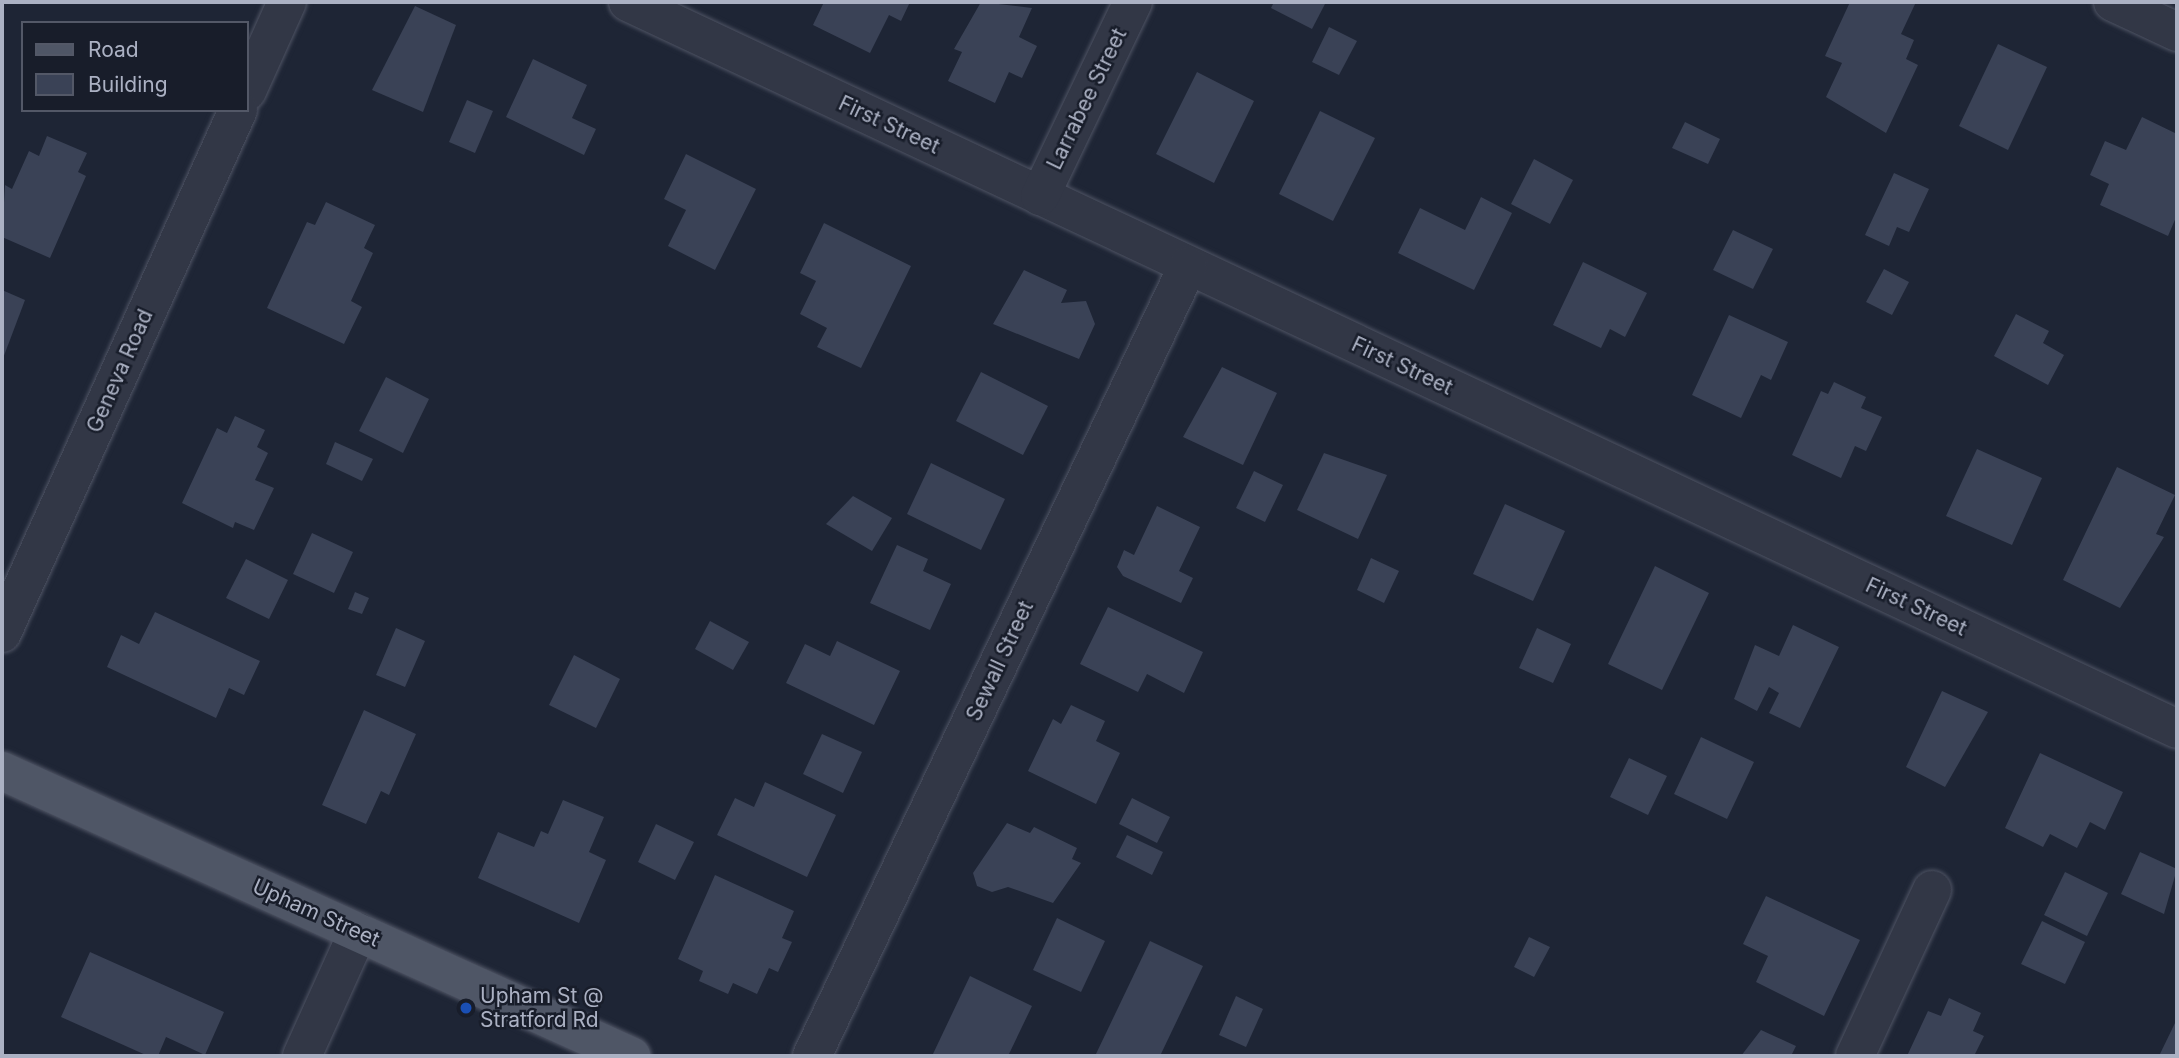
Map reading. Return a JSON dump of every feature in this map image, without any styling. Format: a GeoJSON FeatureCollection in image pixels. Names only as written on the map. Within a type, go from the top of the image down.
{"type":"FeatureCollection","features":[{"type":"Feature","properties":{"kind":"main road","name":"Upham Street"},"geometry":{"type":"LineString","coordinates":[[2,771],[631,1056]]}},
{"type":"Feature","properties":{"kind":"street"},"geometry":{"type":"LineString","coordinates":[[248,89],[287,2]]}},
{"type":"Feature","properties":{"kind":"street","name":"First Street"},"geometry":{"type":"LineString","coordinates":[[628,2],[2177,729]]}},
{"type":"Feature","properties":{"kind":"street","name":"Larrabee Street"},"geometry":{"type":"LineString","coordinates":[[1040,196],[1133,2]]}},
{"type":"Feature","properties":{"kind":"street"},"geometry":{"type":"LineString","coordinates":[[2113,2],[2177,32]]}},
{"type":"Feature","properties":{"kind":"street","name":"Geneva Road"},"geometry":{"type":"LineString","coordinates":[[2,633],[237,112]]}},
{"type":"Feature","properties":{"kind":"street","name":"Sewall Street"},"geometry":{"type":"LineString","coordinates":[[812,1056],[1188,266]]}},
{"type":"Feature","properties":{"kind":"street"},"geometry":{"type":"LineString","coordinates":[[1855,1056],[1932,890]]}},
{"type":"Feature","properties":{"kind":"street"},"geometry":{"type":"LineString","coordinates":[[302,1056],[358,932]]}},
{"type":"Feature","properties":{"kind":"building"},"geometry":{"type":"Polygon","coordinates":[[[824,2],[910,2],[901,21],[889,15],[870,53],[813,25],[824,2]]]}},
{"type":"Feature","properties":{"kind":"building"},"geometry":{"type":"Polygon","coordinates":[[[981,2],[1032,8],[1019,37],[1037,46],[1022,78],[1009,72],[995,103],[948,81],[962,52],[954,49],[981,2]]]}},
{"type":"Feature","properties":{"kind":"building"},"geometry":{"type":"Polygon","coordinates":[[[1274,2],[1326,2],[1312,29],[1271,8],[1274,2]]]}},
{"type":"Feature","properties":{"kind":"building"},"geometry":{"type":"Polygon","coordinates":[[[1850,2],[1916,2],[1901,34],[1914,40],[1906,59],[1918,65],[1886,133],[1826,97],[1842,63],[1825,56],[1850,2]]]}},
{"type":"Feature","properties":{"kind":"building"},"geometry":{"type":"Polygon","coordinates":[[[415,6],[456,25],[423,112],[372,90],[415,6]]]}},
{"type":"Feature","properties":{"kind":"building"},"geometry":{"type":"Polygon","coordinates":[[[1329,27],[1357,41],[1339,75],[1312,62],[1329,27]]]}},
{"type":"Feature","properties":{"kind":"building"},"geometry":{"type":"Polygon","coordinates":[[[1998,44],[2047,67],[2008,150],[1959,126],[1998,44]]]}},
{"type":"Feature","properties":{"kind":"building"},"geometry":{"type":"Polygon","coordinates":[[[533,59],[587,85],[572,118],[596,129],[584,155],[506,117],[533,59]]]}},
{"type":"Feature","properties":{"kind":"building"},"geometry":{"type":"Polygon","coordinates":[[[1197,72],[1254,101],[1214,183],[1156,154],[1197,72]]]}},
{"type":"Feature","properties":{"kind":"building"},"geometry":{"type":"Polygon","coordinates":[[[467,100],[493,111],[475,153],[449,142],[467,100]]]}},
{"type":"Feature","properties":{"kind":"building"},"geometry":{"type":"Polygon","coordinates":[[[1320,111],[1375,138],[1333,221],[1279,194],[1320,111]]]}},
{"type":"Feature","properties":{"kind":"building"},"geometry":{"type":"Polygon","coordinates":[[[2142,117],[2177,134],[2177,215],[2168,236],[2100,205],[2109,184],[2090,175],[2105,141],[2126,150],[2142,117]]]}},
{"type":"Feature","properties":{"kind":"building"},"geometry":{"type":"Polygon","coordinates":[[[1685,122],[1720,139],[1708,164],[1672,148],[1685,122]]]}},
{"type":"Feature","properties":{"kind":"building"},"geometry":{"type":"Polygon","coordinates":[[[47,136],[87,153],[78,172],[86,176],[50,258],[2,237],[5,185],[12,189],[29,151],[39,156],[47,136]]]}},
{"type":"Feature","properties":{"kind":"building"},"geometry":{"type":"Polygon","coordinates":[[[686,154],[756,189],[715,270],[668,246],[686,210],[664,199],[686,154]]]}},
{"type":"Feature","properties":{"kind":"building"},"geometry":{"type":"Polygon","coordinates":[[[1534,159],[1573,180],[1550,224],[1511,204],[1534,159]]]}},
{"type":"Feature","properties":{"kind":"building"},"geometry":{"type":"Polygon","coordinates":[[[1894,173],[1929,189],[1909,232],[1897,227],[1889,246],[1865,235],[1894,173]]]}},
{"type":"Feature","properties":{"kind":"building"},"geometry":{"type":"Polygon","coordinates":[[[1481,197],[1512,213],[1474,290],[1398,253],[1420,208],[1465,230],[1481,197]]]}},
{"type":"Feature","properties":{"kind":"building"},"geometry":{"type":"Polygon","coordinates":[[[326,202],[375,225],[364,248],[373,253],[351,301],[362,307],[344,344],[267,308],[307,222],[315,225],[326,202]]]}},
{"type":"Feature","properties":{"kind":"building"},"geometry":{"type":"Polygon","coordinates":[[[824,223],[911,266],[861,368],[817,347],[827,328],[800,314],[816,281],[800,273],[824,223]]]}},
{"type":"Feature","properties":{"kind":"building"},"geometry":{"type":"Polygon","coordinates":[[[1733,230],[1773,249],[1753,289],[1713,270],[1733,230]]]}},
{"type":"Feature","properties":{"kind":"building"},"geometry":{"type":"Polygon","coordinates":[[[1583,262],[1647,293],[1625,337],[1610,329],[1601,348],[1553,325],[1583,262]]]}},
{"type":"Feature","properties":{"kind":"building"},"geometry":{"type":"Polygon","coordinates":[[[1884,269],[1909,282],[1892,315],[1866,302],[1884,269]]]}},
{"type":"Feature","properties":{"kind":"building"},"geometry":{"type":"Polygon","coordinates":[[[1024,270],[1067,290],[1061,303],[1086,301],[1095,324],[1079,359],[993,324],[1024,270]]]}},
{"type":"Feature","properties":{"kind":"building"},"geometry":{"type":"Polygon","coordinates":[[[2,290],[25,300],[2,361],[2,290]]]}},
{"type":"Feature","properties":{"kind":"building"},"geometry":{"type":"Polygon","coordinates":[[[2016,314],[2049,331],[2043,343],[2064,355],[2048,385],[1994,356],[2016,314]]]}},
{"type":"Feature","properties":{"kind":"building"},"geometry":{"type":"Polygon","coordinates":[[[1729,315],[1788,342],[1771,380],[1761,375],[1741,418],[1692,395],[1729,315]]]}},
{"type":"Feature","properties":{"kind":"building"},"geometry":{"type":"Polygon","coordinates":[[[1222,367],[1277,393],[1243,465],[1183,437],[1222,367]]]}},
{"type":"Feature","properties":{"kind":"building"},"geometry":{"type":"Polygon","coordinates":[[[981,372],[1048,406],[1023,455],[956,421],[981,372]]]}},
{"type":"Feature","properties":{"kind":"building"},"geometry":{"type":"Polygon","coordinates":[[[386,377],[429,399],[403,453],[359,431],[386,377]]]}},
{"type":"Feature","properties":{"kind":"building"},"geometry":{"type":"Polygon","coordinates":[[[1834,382],[1866,397],[1861,408],[1882,417],[1866,451],[1855,446],[1841,478],[1792,455],[1821,391],[1828,394],[1834,382]]]}},
{"type":"Feature","properties":{"kind":"building"},"geometry":{"type":"Polygon","coordinates":[[[235,416],[265,430],[257,447],[268,453],[255,480],[274,488],[254,530],[235,522],[233,528],[182,503],[217,428],[227,433],[235,416]]]}},
{"type":"Feature","properties":{"kind":"building"},"geometry":{"type":"Polygon","coordinates":[[[335,442],[373,459],[362,481],[326,464],[335,442]]]}},
{"type":"Feature","properties":{"kind":"building"},"geometry":{"type":"Polygon","coordinates":[[[1977,449],[2042,478],[2012,545],[1946,516],[1977,449]]]}},
{"type":"Feature","properties":{"kind":"building"},"geometry":{"type":"Polygon","coordinates":[[[1324,453],[1387,475],[1358,539],[1297,510],[1324,453]]]}},
{"type":"Feature","properties":{"kind":"building"},"geometry":{"type":"Polygon","coordinates":[[[931,463],[1005,499],[981,550],[907,514],[931,463]]]}},
{"type":"Feature","properties":{"kind":"building"},"geometry":{"type":"Polygon","coordinates":[[[2117,467],[2175,495],[2156,534],[2164,537],[2120,608],[2063,580],[2117,467]]]}},
{"type":"Feature","properties":{"kind":"building"},"geometry":{"type":"Polygon","coordinates":[[[1254,471],[1283,485],[1265,522],[1236,508],[1254,471]]]}},
{"type":"Feature","properties":{"kind":"building"},"geometry":{"type":"Polygon","coordinates":[[[853,496],[892,518],[872,551],[826,524],[853,496]]]}},
{"type":"Feature","properties":{"kind":"building"},"geometry":{"type":"Polygon","coordinates":[[[1505,504],[1565,531],[1533,601],[1473,574],[1505,504]]]}},
{"type":"Feature","properties":{"kind":"building"},"geometry":{"type":"Polygon","coordinates":[[[1157,506],[1200,527],[1179,571],[1193,578],[1181,603],[1123,576],[1117,567],[1124,550],[1134,555],[1157,506]]]}},
{"type":"Feature","properties":{"kind":"building"},"geometry":{"type":"Polygon","coordinates":[[[312,533],[353,552],[334,593],[293,574],[312,533]]]}},
{"type":"Feature","properties":{"kind":"building"},"geometry":{"type":"Polygon","coordinates":[[[897,545],[928,559],[923,571],[951,584],[930,630],[870,603],[897,545]]]}},
{"type":"Feature","properties":{"kind":"building"},"geometry":{"type":"Polygon","coordinates":[[[1371,558],[1399,571],[1384,603],[1357,590],[1371,558]]]}},
{"type":"Feature","properties":{"kind":"building"},"geometry":{"type":"Polygon","coordinates":[[[246,559],[288,580],[269,619],[226,598],[246,559]]]}},
{"type":"Feature","properties":{"kind":"building"},"geometry":{"type":"Polygon","coordinates":[[[1655,566],[1709,593],[1662,690],[1608,664],[1655,566]]]}},
{"type":"Feature","properties":{"kind":"building"},"geometry":{"type":"Polygon","coordinates":[[[355,592],[369,598],[362,614],[348,609],[355,592]]]}},
{"type":"Feature","properties":{"kind":"building"},"geometry":{"type":"Polygon","coordinates":[[[1108,607],[1203,652],[1184,693],[1147,674],[1138,692],[1080,664],[1108,607]]]}},
{"type":"Feature","properties":{"kind":"building"},"geometry":{"type":"Polygon","coordinates":[[[155,612],[260,661],[244,695],[229,688],[216,718],[107,667],[121,635],[139,644],[155,612]]]}},
{"type":"Feature","properties":{"kind":"building"},"geometry":{"type":"Polygon","coordinates":[[[710,621],[749,642],[733,670],[695,649],[710,621]]]}},
{"type":"Feature","properties":{"kind":"building"},"geometry":{"type":"Polygon","coordinates":[[[1793,625],[1839,647],[1800,728],[1769,713],[1779,693],[1769,687],[1757,711],[1734,699],[1755,645],[1779,656],[1793,625]]]}},
{"type":"Feature","properties":{"kind":"building"},"geometry":{"type":"Polygon","coordinates":[[[396,628],[425,641],[405,687],[376,675],[396,628]]]}},
{"type":"Feature","properties":{"kind":"building"},"geometry":{"type":"Polygon","coordinates":[[[1537,628],[1571,644],[1553,683],[1519,668],[1537,628]]]}},
{"type":"Feature","properties":{"kind":"building"},"geometry":{"type":"Polygon","coordinates":[[[837,641],[900,671],[874,725],[786,683],[805,644],[830,656],[837,641]]]}},
{"type":"Feature","properties":{"kind":"building"},"geometry":{"type":"Polygon","coordinates":[[[574,655],[620,679],[596,728],[549,705],[574,655]]]}},
{"type":"Feature","properties":{"kind":"building"},"geometry":{"type":"Polygon","coordinates":[[[1942,691],[1988,712],[1945,787],[1906,767],[1942,691]]]}},
{"type":"Feature","properties":{"kind":"building"},"geometry":{"type":"Polygon","coordinates":[[[1071,705],[1105,721],[1096,741],[1120,753],[1096,804],[1028,771],[1053,719],[1061,724],[1071,705]]]}},
{"type":"Feature","properties":{"kind":"building"},"geometry":{"type":"Polygon","coordinates":[[[364,710],[416,734],[389,795],[381,791],[366,824],[322,805],[364,710]]]}},
{"type":"Feature","properties":{"kind":"building"},"geometry":{"type":"Polygon","coordinates":[[[822,734],[862,752],[843,793],[803,774],[822,734]]]}},
{"type":"Feature","properties":{"kind":"building"},"geometry":{"type":"Polygon","coordinates":[[[1701,737],[1754,762],[1727,819],[1674,794],[1701,737]]]}},
{"type":"Feature","properties":{"kind":"building"},"geometry":{"type":"Polygon","coordinates":[[[2040,753],[2123,792],[2105,830],[2090,822],[2077,848],[2050,834],[2043,847],[2005,828],[2040,753]]]}},
{"type":"Feature","properties":{"kind":"building"},"geometry":{"type":"Polygon","coordinates":[[[1629,758],[1667,776],[1648,815],[1610,797],[1629,758]]]}},
{"type":"Feature","properties":{"kind":"building"},"geometry":{"type":"Polygon","coordinates":[[[765,782],[836,815],[807,877],[717,835],[735,798],[754,807],[765,782]]]}},
{"type":"Feature","properties":{"kind":"building"},"geometry":{"type":"Polygon","coordinates":[[[1132,798],[1170,817],[1157,843],[1119,824],[1132,798]]]}},
{"type":"Feature","properties":{"kind":"building"},"geometry":{"type":"Polygon","coordinates":[[[563,800],[604,817],[589,852],[606,860],[579,923],[478,878],[498,832],[534,847],[541,831],[548,834],[563,800]]]}},
{"type":"Feature","properties":{"kind":"building"},"geometry":{"type":"Polygon","coordinates":[[[1007,823],[1030,833],[1034,827],[1077,848],[1072,859],[1081,863],[1053,903],[1008,887],[992,892],[977,886],[973,873],[1007,823]]]}},
{"type":"Feature","properties":{"kind":"building"},"geometry":{"type":"Polygon","coordinates":[[[656,824],[694,842],[675,880],[638,862],[656,824]]]}},
{"type":"Feature","properties":{"kind":"building"},"geometry":{"type":"Polygon","coordinates":[[[1127,835],[1163,852],[1152,875],[1116,857],[1127,835]]]}},
{"type":"Feature","properties":{"kind":"building"},"geometry":{"type":"Polygon","coordinates":[[[2140,852],[2177,869],[2164,914],[2121,894],[2140,852]]]}},
{"type":"Feature","properties":{"kind":"building"},"geometry":{"type":"Polygon","coordinates":[[[2065,872],[2108,893],[2087,936],[2044,915],[2065,872]]]}},
{"type":"Feature","properties":{"kind":"building"},"geometry":{"type":"Polygon","coordinates":[[[715,875],[794,911],[782,938],[792,942],[778,972],[769,968],[757,994],[733,983],[728,994],[699,981],[703,971],[678,959],[715,875]]]}},
{"type":"Feature","properties":{"kind":"building"},"geometry":{"type":"Polygon","coordinates":[[[1766,896],[1860,940],[1824,1016],[1756,982],[1768,956],[1743,944],[1766,896]]]}},
{"type":"Feature","properties":{"kind":"building"},"geometry":{"type":"Polygon","coordinates":[[[1057,918],[1105,941],[1081,992],[1033,970],[1057,918]]]}},
{"type":"Feature","properties":{"kind":"building"},"geometry":{"type":"Polygon","coordinates":[[[2042,921],[2085,942],[2065,984],[2021,964],[2042,921]]]}},
{"type":"Feature","properties":{"kind":"building"},"geometry":{"type":"Polygon","coordinates":[[[1529,937],[1550,947],[1534,977],[1514,967],[1529,937]]]}},
{"type":"Feature","properties":{"kind":"building"},"geometry":{"type":"Polygon","coordinates":[[[1150,941],[1203,966],[1160,1056],[1095,1056],[1150,941]]]}},
{"type":"Feature","properties":{"kind":"building"},"geometry":{"type":"Polygon","coordinates":[[[90,952],[224,1012],[205,1055],[166,1037],[158,1056],[148,1056],[61,1017],[90,952]]]}},
{"type":"Feature","properties":{"kind":"building"},"geometry":{"type":"Polygon","coordinates":[[[970,976],[1032,1006],[1008,1056],[932,1056],[970,976]]]}},
{"type":"Feature","properties":{"kind":"building"},"geometry":{"type":"Polygon","coordinates":[[[1236,996],[1263,1009],[1246,1047],[1219,1035],[1236,996]]]}},
{"type":"Feature","properties":{"kind":"building"},"geometry":{"type":"Polygon","coordinates":[[[1949,998],[1981,1013],[1973,1031],[1984,1036],[1974,1056],[1907,1056],[1928,1011],[1941,1016],[1949,998]]]}},
{"type":"Feature","properties":{"kind":"building"},"geometry":{"type":"Polygon","coordinates":[[[2175,1023],[2177,1056],[2159,1056],[2175,1023]]]}},
{"type":"Feature","properties":{"kind":"building"},"geometry":{"type":"Polygon","coordinates":[[[1761,1030],[1796,1046],[1791,1056],[1741,1056],[1761,1030]]]}},
{"type":"Feature","properties":{"kind":"place","name":"Upham St @ Stratford Rd"},"geometry":{"type":"Point","coordinates":[466,1008]}}]}
